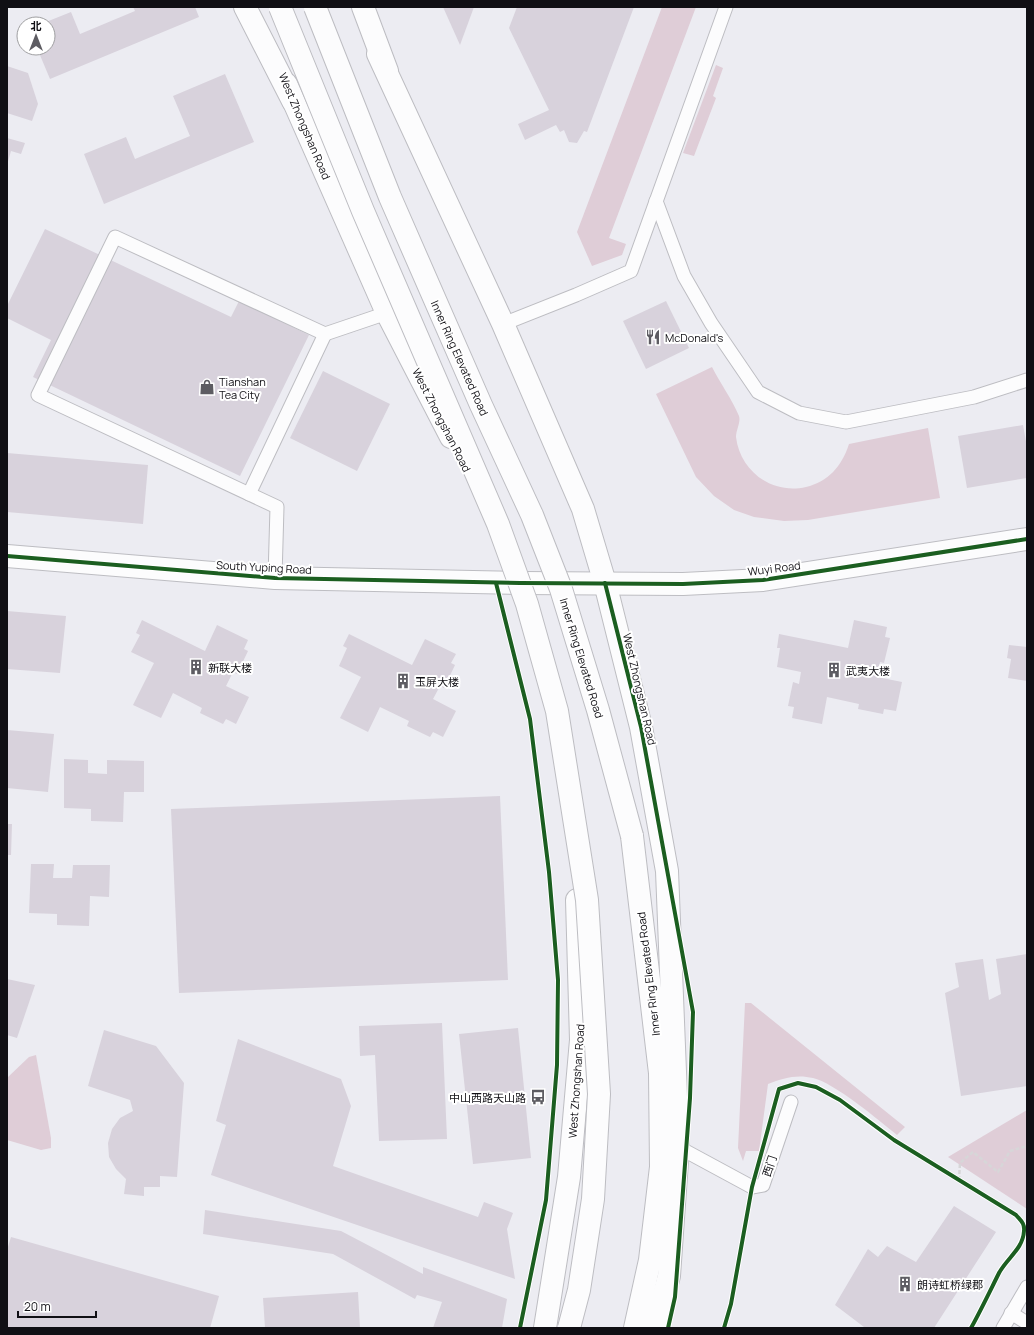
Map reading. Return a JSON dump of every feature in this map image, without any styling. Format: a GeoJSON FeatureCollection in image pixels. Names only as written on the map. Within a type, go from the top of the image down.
{"type":"FeatureCollection","features":[{"type":"Feature","properties":{"kind":"main road"},"geometry":{"type":"LineString","coordinates":[[245,7],[293,101]]}},
{"type":"Feature","properties":{"kind":"main road","name":"West Zhongshan Road"},"geometry":{"type":"LineString","coordinates":[[255,7],[293,101],[387,313],[496,525],[520,583],[552,725],[577,893],[581,1040],[569,1177],[545,1328]]}},
{"type":"Feature","properties":{"kind":"main road"},"geometry":{"type":"LineString","coordinates":[[280,7],[369,225],[498,524],[527,604],[557,711],[586,900],[599,1094],[593,1199],[579,1290],[569,1328]]}},
{"type":"Feature","properties":{"kind":"main road","name":"Inner Ring Elevated Road"},"geometry":{"type":"LineString","coordinates":[[315,7],[390,197],[481,405],[532,515],[561,589],[598,710],[632,836],[660,1073],[661,1167],[650,1260],[635,1328]]}},
{"type":"Feature","properties":{"kind":"main road"},"geometry":{"type":"LineString","coordinates":[[356,7],[387,71]]}},
{"type":"Feature","properties":{"kind":"main road"},"geometry":{"type":"LineString","coordinates":[[363,7],[387,71]]}},
{"type":"Feature","properties":{"kind":"main road","name":"West Zhongshan Road"},"geometry":{"type":"LineString","coordinates":[[387,71],[503,324],[583,509],[605,583],[641,727],[667,871],[678,1147],[669,1276],[655,1328]]}},
{"type":"Feature","properties":{"kind":"main road","name":"Wuyi Road"},"geometry":{"type":"LineString","coordinates":[[520,583],[683,584],[762,580],[1027,539]]}},
{"type":"Feature","properties":{"kind":"main road","name":"South Yuping Road"},"geometry":{"type":"LineString","coordinates":[[7,556],[275,578],[520,583]]}},
{"type":"Feature","properties":{"kind":"lane"},"geometry":{"type":"LineString","coordinates":[[503,324],[597,287],[631,271],[726,7]]}},
{"type":"Feature","properties":{"kind":"lane"},"geometry":{"type":"LineString","coordinates":[[656,201],[684,276],[712,323],[758,392],[799,413],[846,422],[974,397],[1027,380]]}},
{"type":"Feature","properties":{"kind":"lane"},"geometry":{"type":"LineString","coordinates":[[275,578],[277,507],[38,395],[115,237],[326,334],[387,313]]}},
{"type":"Feature","properties":{"kind":"lane"},"geometry":{"type":"LineString","coordinates":[[249,494],[326,334]]}},
{"type":"Feature","properties":{"kind":"lane","name":"西门"},"geometry":{"type":"LineString","coordinates":[[678,1147],[752,1187],[762,1185],[791,1102]]}},
{"type":"Feature","properties":{"kind":"lane"},"geometry":{"type":"LineString","coordinates":[[1003,1328],[1027,1287]]}},
{"type":"Feature","properties":{"kind":"lane"},"geometry":{"type":"LineString","coordinates":[[1011,1313],[1027,1323]]}},
{"type":"Feature","properties":{"kind":"path"},"geometry":{"type":"LineString","coordinates":[[959,1180],[960,1163],[973,1152],[998,1172],[1010,1151],[1027,1146]]}},
{"type":"Feature","properties":{"kind":"path"},"geometry":{"type":"LineString","coordinates":[[953,1176],[966,1184]]}},
{"type":"Feature","properties":{"kind":"shaded area"},"geometry":{"type":"Polygon","coordinates":[[[662,7],[696,7],[609,238],[626,244],[622,255],[592,266],[577,232],[662,7]]]}},
{"type":"Feature","properties":{"kind":"shaded area"},"geometry":{"type":"Polygon","coordinates":[[[716,65],[723,68],[713,96],[716,98],[694,156],[683,153],[716,65]]]}},
{"type":"Feature","properties":{"kind":"shaded area"},"geometry":{"type":"Polygon","coordinates":[[[712,367],[739,416],[736,437],[744,460],[751,470],[770,484],[793,489],[814,485],[833,472],[846,452],[849,444],[928,428],[940,498],[808,520],[784,521],[754,517],[734,510],[714,496],[696,477],[656,394],[712,367]]]}},
{"type":"Feature","properties":{"kind":"shaded area"},"geometry":{"type":"Polygon","coordinates":[[[745,1003],[751,1003],[905,1127],[897,1135],[844,1094],[822,1081],[801,1076],[790,1077],[768,1084],[759,1151],[746,1151],[743,1161],[738,1148],[745,1003]]]}},
{"type":"Feature","properties":{"kind":"shaded area"},"geometry":{"type":"Polygon","coordinates":[[[36,1055],[51,1138],[51,1148],[41,1150],[7,1140],[7,1078],[29,1057],[36,1055]]]}},
{"type":"Feature","properties":{"kind":"shaded area"},"geometry":{"type":"Polygon","coordinates":[[[1027,1110],[1027,1209],[948,1157],[1027,1110]]]}},
{"type":"Feature","properties":{"kind":"building"},"geometry":{"type":"Polygon","coordinates":[[[133,7],[195,7],[199,17],[50,79],[40,56],[56,56],[56,18],[71,12],[80,34],[135,11],[133,7]]]}},
{"type":"Feature","properties":{"kind":"building"},"geometry":{"type":"Polygon","coordinates":[[[443,7],[474,7],[460,45],[443,7]]]}},
{"type":"Feature","properties":{"kind":"building"},"geometry":{"type":"Polygon","coordinates":[[[517,7],[634,7],[587,132],[584,131],[577,143],[569,142],[564,130],[560,132],[556,125],[525,140],[518,124],[549,110],[509,28],[517,7]]]}},
{"type":"Feature","properties":{"kind":"building"},"geometry":{"type":"Polygon","coordinates":[[[7,66],[28,73],[38,104],[32,121],[7,113],[7,66]]]}},
{"type":"Feature","properties":{"kind":"building"},"geometry":{"type":"Polygon","coordinates":[[[225,74],[254,142],[104,204],[84,154],[126,137],[135,159],[190,136],[173,96],[225,74]]]}},
{"type":"Feature","properties":{"kind":"building"},"geometry":{"type":"Polygon","coordinates":[[[7,138],[25,143],[21,154],[11,151],[7,165],[7,138]]]}},
{"type":"Feature","properties":{"kind":"building"},"geometry":{"type":"Polygon","coordinates":[[[45,229],[231,317],[239,301],[309,335],[240,476],[33,377],[51,340],[7,318],[7,306],[45,229]]]}},
{"type":"Feature","properties":{"kind":"building"},"geometry":{"type":"Polygon","coordinates":[[[666,301],[689,348],[646,369],[623,321],[666,301]]]}},
{"type":"Feature","properties":{"kind":"building"},"geometry":{"type":"Polygon","coordinates":[[[323,371],[390,404],[357,471],[290,438],[323,371]]]}},
{"type":"Feature","properties":{"kind":"building"},"geometry":{"type":"Polygon","coordinates":[[[1023,425],[1027,447],[1027,478],[967,488],[958,436],[1023,425]]]}},
{"type":"Feature","properties":{"kind":"building"},"geometry":{"type":"Polygon","coordinates":[[[7,453],[148,465],[143,524],[7,512],[7,453]]]}},
{"type":"Feature","properties":{"kind":"building"},"geometry":{"type":"Polygon","coordinates":[[[7,611],[66,616],[60,673],[7,669],[7,611]]]}},
{"type":"Feature","properties":{"kind":"building","name":"新联大楼"},"geometry":{"type":"Polygon","coordinates":[[[142,620],[205,651],[217,625],[248,640],[244,649],[248,651],[237,674],[233,672],[226,686],[249,697],[236,724],[226,719],[223,724],[200,713],[202,708],[173,693],[161,718],[133,705],[154,663],[131,652],[140,635],[136,633],[142,620]]]}},
{"type":"Feature","properties":{"kind":"building","name":"武夷大楼"},"geometry":{"type":"Polygon","coordinates":[[[854,620],[887,627],[885,637],[890,638],[884,663],[880,662],[877,677],[902,682],[896,711],[884,709],[883,714],[858,709],[859,704],[827,697],[822,724],[792,718],[794,707],[788,706],[793,682],[799,684],[801,672],[777,667],[780,648],[777,648],[779,634],[848,648],[854,620]]]}},
{"type":"Feature","properties":{"kind":"building","name":"玉屏大楼"},"geometry":{"type":"Polygon","coordinates":[[[349,634],[412,665],[425,639],[456,654],[451,663],[455,665],[444,688],[440,686],[433,699],[456,711],[443,737],[433,732],[430,737],[407,726],[409,721],[380,707],[368,732],[340,718],[361,677],[339,666],[347,648],[343,646],[349,634]]]}},
{"type":"Feature","properties":{"kind":"building"},"geometry":{"type":"Polygon","coordinates":[[[1009,645],[1027,647],[1027,681],[1008,678],[1011,659],[1007,658],[1009,645]]]}},
{"type":"Feature","properties":{"kind":"building"},"geometry":{"type":"Polygon","coordinates":[[[7,730],[54,734],[48,792],[7,788],[7,730]]]}},
{"type":"Feature","properties":{"kind":"building"},"geometry":{"type":"Polygon","coordinates":[[[64,759],[88,760],[88,773],[107,774],[107,760],[144,761],[144,792],[124,792],[123,822],[91,821],[91,809],[64,808],[64,759]]]}},
{"type":"Feature","properties":{"kind":"building"},"geometry":{"type":"Polygon","coordinates":[[[500,796],[508,980],[179,993],[171,809],[500,796]]]}},
{"type":"Feature","properties":{"kind":"building"},"geometry":{"type":"Polygon","coordinates":[[[7,824],[12,824],[11,855],[7,855],[7,824]]]}},
{"type":"Feature","properties":{"kind":"building"},"geometry":{"type":"Polygon","coordinates":[[[31,864],[54,864],[53,878],[72,878],[73,865],[110,865],[109,897],[90,896],[89,926],[57,925],[57,914],[29,913],[31,864]]]}},
{"type":"Feature","properties":{"kind":"building"},"geometry":{"type":"Polygon","coordinates":[[[1027,954],[1027,1086],[961,1096],[945,993],[959,987],[955,963],[983,959],[989,1000],[1001,994],[996,959],[1027,954]]]}},
{"type":"Feature","properties":{"kind":"building"},"geometry":{"type":"Polygon","coordinates":[[[7,979],[35,985],[17,1038],[7,1035],[7,979]]]}},
{"type":"Feature","properties":{"kind":"building"},"geometry":{"type":"Polygon","coordinates":[[[442,1023],[447,1139],[379,1141],[375,1055],[360,1056],[359,1026],[442,1023]]]}},
{"type":"Feature","properties":{"kind":"building"},"geometry":{"type":"Polygon","coordinates":[[[518,1028],[531,1158],[473,1164],[459,1034],[518,1028]]]}},
{"type":"Feature","properties":{"kind":"building"},"geometry":{"type":"Polygon","coordinates":[[[104,1030],[156,1046],[184,1083],[177,1177],[160,1176],[160,1187],[144,1187],[144,1196],[124,1194],[126,1179],[116,1169],[109,1157],[108,1143],[112,1129],[120,1118],[133,1111],[130,1100],[88,1086],[104,1030]]]}},
{"type":"Feature","properties":{"kind":"building"},"geometry":{"type":"Polygon","coordinates":[[[238,1039],[341,1079],[351,1106],[333,1166],[478,1217],[484,1202],[513,1213],[507,1229],[515,1279],[211,1175],[226,1125],[216,1121],[238,1039]]]}},
{"type":"Feature","properties":{"kind":"building","name":"朗诗虹桥绿郡"},"geometry":{"type":"Polygon","coordinates":[[[954,1206],[996,1232],[934,1328],[863,1328],[864,1327],[835,1305],[868,1249],[878,1257],[887,1246],[916,1262],[954,1206]]]}},
{"type":"Feature","properties":{"kind":"building"},"geometry":{"type":"Polygon","coordinates":[[[205,1210],[341,1231],[423,1274],[423,1267],[507,1299],[502,1328],[433,1328],[442,1302],[417,1295],[415,1299],[333,1254],[203,1234],[205,1210]]]}},
{"type":"Feature","properties":{"kind":"building"},"geometry":{"type":"Polygon","coordinates":[[[11,1237],[219,1296],[210,1328],[7,1328],[7,1250],[11,1237]]]}},
{"type":"Feature","properties":{"kind":"building"},"geometry":{"type":"Polygon","coordinates":[[[358,1292],[360,1328],[265,1328],[263,1298],[358,1292]]]}},
{"type":"Feature","properties":{"kind":"cycle path"},"geometry":{"type":"LineString","coordinates":[[7,556],[275,578],[520,583],[683,584],[763,580],[1027,539]]}},
{"type":"Feature","properties":{"kind":"cycle path"},"geometry":{"type":"LineString","coordinates":[[496,583],[530,719],[549,872],[558,980],[557,1065],[546,1200],[520,1328]]}},
{"type":"Feature","properties":{"kind":"cycle path"},"geometry":{"type":"LineString","coordinates":[[605,583],[641,727],[693,1012],[690,1098],[675,1297],[668,1328]]}},
{"type":"Feature","properties":{"kind":"cycle path"},"geometry":{"type":"LineString","coordinates":[[724,1328],[731,1304],[752,1187],[779,1089],[798,1083],[816,1087],[840,1100],[894,1140],[1016,1215],[1022,1222],[1024,1231],[1021,1243],[999,1273],[971,1328]]}},
{"type":"Feature","properties":{"kind":"place","name":"McDonald's"},"geometry":{"type":"Point","coordinates":[653,337]}},
{"type":"Feature","properties":{"kind":"place","name":"Tianshan Tea City"},"geometry":{"type":"Point","coordinates":[207,387]}},
{"type":"Feature","properties":{"kind":"place","name":"新联大楼"},"geometry":{"type":"Point","coordinates":[196,667]}},
{"type":"Feature","properties":{"kind":"place","name":"武夷大楼"},"geometry":{"type":"Point","coordinates":[834,670]}},
{"type":"Feature","properties":{"kind":"place","name":"玉屏大楼"},"geometry":{"type":"Point","coordinates":[403,681]}},
{"type":"Feature","properties":{"kind":"place","name":"中山西路天山路"},"geometry":{"type":"Point","coordinates":[538,1097]}},
{"type":"Feature","properties":{"kind":"place","name":"朗诗虹桥绿郡"},"geometry":{"type":"Point","coordinates":[905,1284]}}]}
